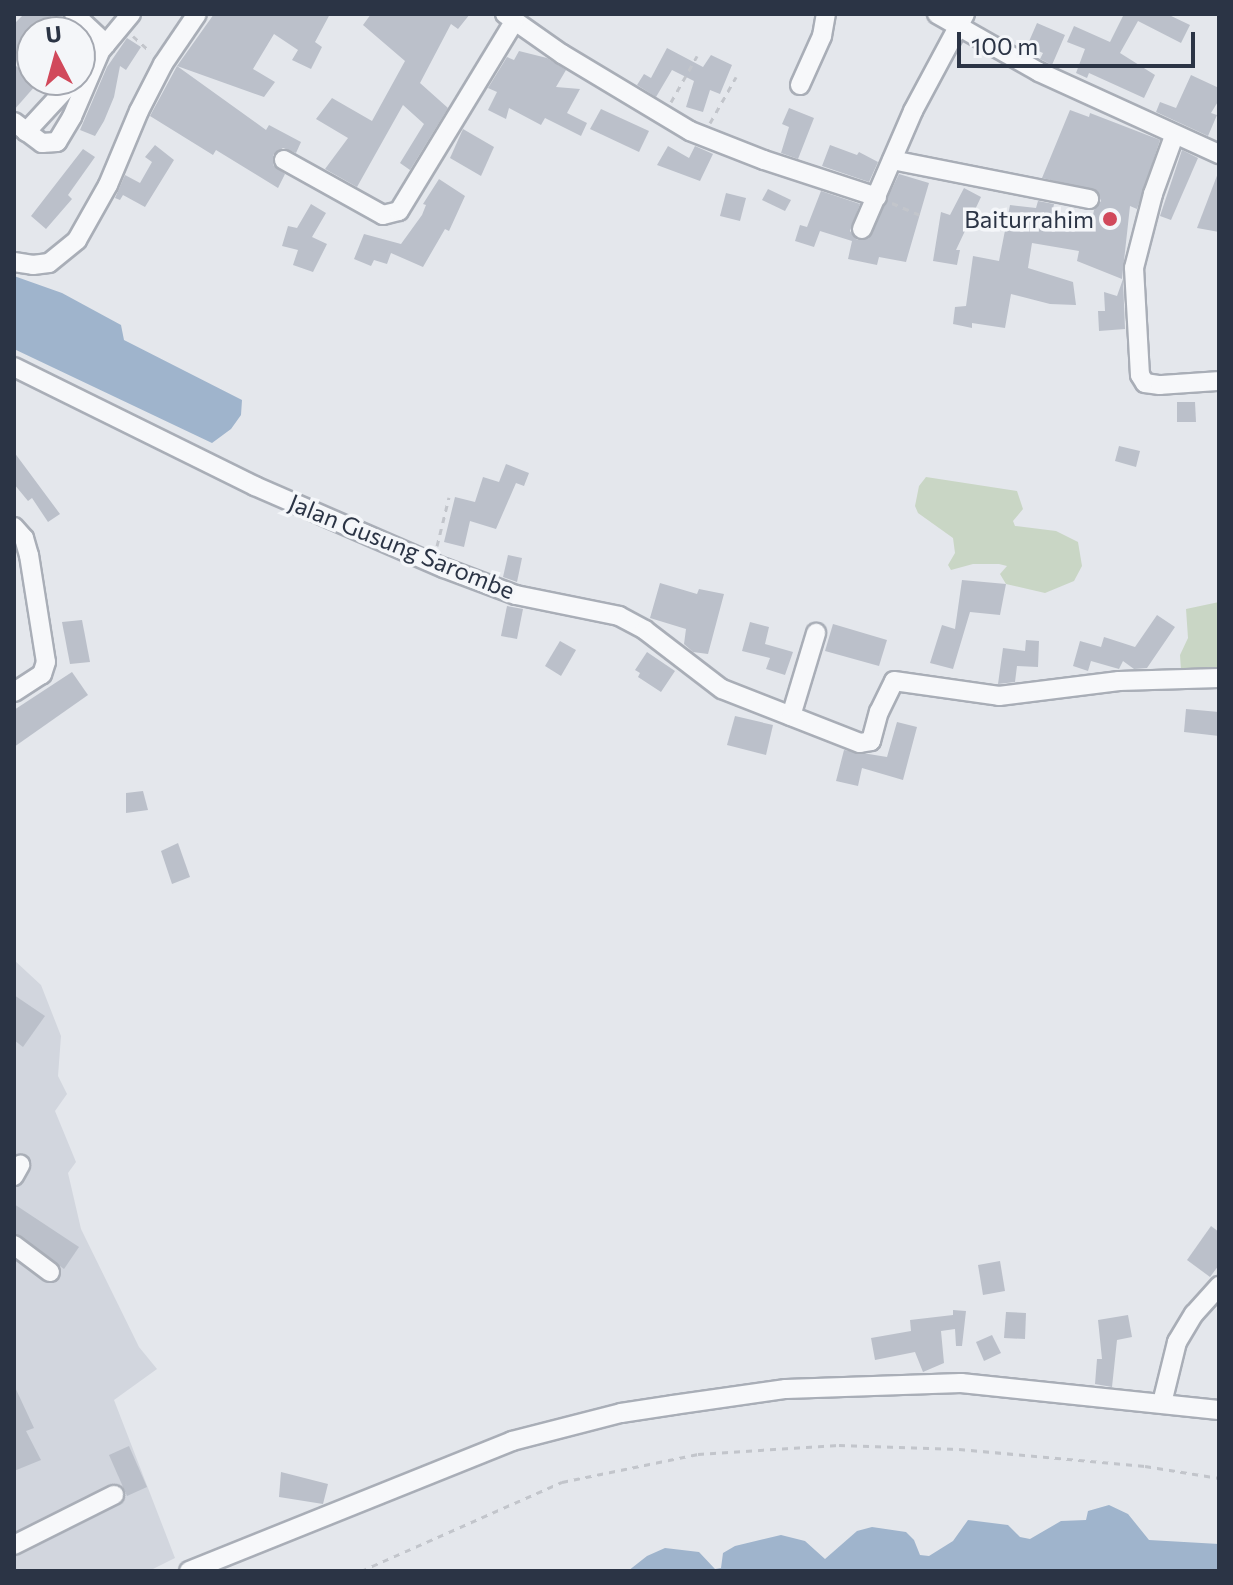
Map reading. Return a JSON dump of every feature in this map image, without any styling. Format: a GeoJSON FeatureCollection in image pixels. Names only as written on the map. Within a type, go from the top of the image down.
{"type":"FeatureCollection","features":[{"type":"Feature","properties":{"kind":"street"},"geometry":{"type":"LineString","coordinates":[[74,14],[102,49]]}},
{"type":"Feature","properties":{"kind":"street"},"geometry":{"type":"LineString","coordinates":[[14,262],[33,265],[49,263],[77,240],[108,185],[139,111],[163,64],[197,14]]}},
{"type":"Feature","properties":{"kind":"street"},"geometry":{"type":"LineString","coordinates":[[800,85],[822,36],[826,14]]}},
{"type":"Feature","properties":{"kind":"street"},"geometry":{"type":"LineString","coordinates":[[937,14],[962,20],[1039,72],[1219,154]]}},
{"type":"Feature","properties":{"kind":"street"},"geometry":{"type":"LineString","coordinates":[[284,160],[383,215],[393,215],[417,186],[509,18],[663,116],[702,137],[877,197]]}},
{"type":"Feature","properties":{"kind":"street"},"geometry":{"type":"LineString","coordinates":[[96,56],[127,19]]}},
{"type":"Feature","properties":{"kind":"street"},"geometry":{"type":"LineString","coordinates":[[862,229],[924,88],[962,20]]}},
{"type":"Feature","properties":{"kind":"street"},"geometry":{"type":"LineString","coordinates":[[56,96],[20,127],[42,143],[57,142],[72,117],[102,49]]}},
{"type":"Feature","properties":{"kind":"street"},"geometry":{"type":"LineString","coordinates":[[1174,136],[1153,194],[1134,268],[1140,375],[1145,383],[1160,385],[1219,381]]}},
{"type":"Feature","properties":{"kind":"street"},"geometry":{"type":"LineString","coordinates":[[892,160],[1089,199]]}},
{"type":"Feature","properties":{"kind":"street","name":"Jalan Gusung Sarombe"},"geometry":{"type":"LineString","coordinates":[[14,367],[255,486],[433,561],[516,595],[619,616],[645,630],[722,689],[860,743],[871,741],[879,712],[894,681],[999,696],[1119,681],[1219,678]]}},
{"type":"Feature","properties":{"kind":"street"},"geometry":{"type":"LineString","coordinates":[[14,527],[24,538],[29,555],[46,662],[42,674],[14,692]]}},
{"type":"Feature","properties":{"kind":"street"},"geometry":{"type":"LineString","coordinates":[[791,716],[816,633]]}},
{"type":"Feature","properties":{"kind":"street"},"geometry":{"type":"LineString","coordinates":[[14,1245],[50,1272]]}},
{"type":"Feature","properties":{"kind":"street"},"geometry":{"type":"LineString","coordinates":[[1162,1403],[1177,1342],[1194,1314],[1219,1286]]}},
{"type":"Feature","properties":{"kind":"street"},"geometry":{"type":"LineString","coordinates":[[189,1571],[512,1441],[621,1413],[786,1389],[961,1383],[1219,1410]]}},
{"type":"Feature","properties":{"kind":"street"},"geometry":{"type":"LineString","coordinates":[[14,1545],[114,1495]]}},
{"type":"Feature","properties":{"kind":"path"},"geometry":{"type":"LineString","coordinates":[[127,19],[163,64]]}},
{"type":"Feature","properties":{"kind":"path"},"geometry":{"type":"LineString","coordinates":[[663,116],[697,56]]}},
{"type":"Feature","properties":{"kind":"path"},"geometry":{"type":"LineString","coordinates":[[702,137],[736,77]]}},
{"type":"Feature","properties":{"kind":"path"},"geometry":{"type":"LineString","coordinates":[[877,197],[923,216]]}},
{"type":"Feature","properties":{"kind":"path"},"geometry":{"type":"LineString","coordinates":[[433,561],[449,497]]}},
{"type":"Feature","properties":{"kind":"path"},"geometry":{"type":"LineString","coordinates":[[361,1571],[562,1482],[698,1454],[839,1445],[959,1449],[1145,1466],[1219,1478]]}},
{"type":"Feature","properties":{"kind":"shaded area"},"geometry":{"type":"Polygon","coordinates":[[[14,960],[41,985],[61,1036],[58,1076],[67,1094],[55,1111],[76,1162],[68,1173],[81,1229],[139,1347],[157,1369],[114,1400],[175,1558],[149,1571],[14,1571],[14,960]]]}},
{"type":"Feature","properties":{"kind":"green space"},"geometry":{"type":"Polygon","coordinates":[[[926,477],[1017,491],[1023,509],[1013,521],[1015,526],[1056,531],[1078,542],[1082,566],[1074,581],[1045,593],[1006,584],[1000,574],[1007,566],[999,564],[973,564],[951,570],[948,565],[955,553],[953,538],[918,513],[915,506],[919,486],[926,477]]]}},
{"type":"Feature","properties":{"kind":"green space"},"geometry":{"type":"Polygon","coordinates":[[[1219,602],[1219,671],[1181,670],[1180,655],[1188,638],[1186,609],[1219,602]]]}},
{"type":"Feature","properties":{"kind":"water"},"geometry":{"type":"Polygon","coordinates":[[[14,276],[62,293],[121,325],[124,340],[242,400],[241,415],[231,429],[212,443],[14,349],[14,276]]]}},
{"type":"Feature","properties":{"kind":"water"},"geometry":{"type":"Polygon","coordinates":[[[1109,1505],[1128,1514],[1149,1540],[1219,1544],[1219,1571],[628,1571],[647,1556],[665,1548],[699,1552],[715,1569],[721,1568],[723,1553],[735,1546],[781,1535],[805,1541],[825,1559],[857,1531],[872,1527],[906,1532],[914,1540],[920,1555],[929,1556],[953,1541],[968,1520],[1008,1525],[1020,1537],[1030,1539],[1061,1521],[1086,1520],[1088,1511],[1109,1505]]]}},
{"type":"Feature","properties":{"kind":"building"},"geometry":{"type":"Polygon","coordinates":[[[49,14],[51,16],[22,16],[49,14]]]}},
{"type":"Feature","properties":{"kind":"building"},"geometry":{"type":"Polygon","coordinates":[[[214,14],[330,14],[315,42],[322,47],[311,69],[292,60],[298,50],[274,34],[253,69],[275,82],[264,97],[177,66],[214,14]]]}},
{"type":"Feature","properties":{"kind":"building"},"geometry":{"type":"Polygon","coordinates":[[[371,14],[470,14],[458,29],[451,24],[420,83],[448,108],[410,170],[400,163],[424,124],[403,105],[357,187],[325,169],[348,138],[316,119],[332,98],[372,121],[405,61],[363,25],[371,14]]]}},
{"type":"Feature","properties":{"kind":"building"},"geometry":{"type":"Polygon","coordinates":[[[1124,14],[1167,14],[1190,25],[1181,43],[1138,21],[1120,53],[1155,75],[1144,98],[1089,73],[1087,78],[1076,73],[1085,49],[1067,42],[1074,26],[1110,42],[1124,14]]]}},
{"type":"Feature","properties":{"kind":"building"},"geometry":{"type":"Polygon","coordinates":[[[16,22],[14,56],[14,24],[16,22]]]}},
{"type":"Feature","properties":{"kind":"building"},"geometry":{"type":"Polygon","coordinates":[[[1037,23],[1065,35],[1052,65],[1040,59],[1043,53],[1027,46],[1037,23]]]}},
{"type":"Feature","properties":{"kind":"building"},"geometry":{"type":"Polygon","coordinates":[[[127,38],[141,47],[126,70],[120,66],[114,97],[95,136],[80,130],[107,67],[127,38]]]}},
{"type":"Feature","properties":{"kind":"building"},"geometry":{"type":"Polygon","coordinates":[[[667,48],[703,67],[711,55],[732,65],[720,94],[710,90],[703,112],[686,107],[694,81],[672,70],[656,97],[637,85],[644,74],[651,78],[667,48]]]}},
{"type":"Feature","properties":{"kind":"building"},"geometry":{"type":"Polygon","coordinates":[[[519,51],[547,58],[566,70],[556,87],[580,89],[567,113],[587,123],[581,136],[545,118],[541,125],[509,108],[506,119],[488,110],[497,92],[488,88],[507,57],[514,60],[519,51]]]}},
{"type":"Feature","properties":{"kind":"building"},"geometry":{"type":"Polygon","coordinates":[[[14,64],[16,96],[26,96],[14,110],[14,64]]]}},
{"type":"Feature","properties":{"kind":"building"},"geometry":{"type":"Polygon","coordinates":[[[177,66],[266,130],[269,125],[301,142],[296,153],[283,148],[273,155],[273,165],[285,174],[278,188],[216,150],[213,155],[150,116],[177,66]]]}},
{"type":"Feature","properties":{"kind":"building"},"geometry":{"type":"Polygon","coordinates":[[[1191,75],[1219,88],[1219,100],[1211,113],[1217,115],[1208,136],[1156,112],[1160,102],[1176,108],[1191,75]]]}},
{"type":"Feature","properties":{"kind":"building"},"geometry":{"type":"Polygon","coordinates":[[[789,108],[814,118],[798,159],[781,153],[789,127],[782,124],[789,108]]]}},
{"type":"Feature","properties":{"kind":"building"},"geometry":{"type":"Polygon","coordinates":[[[601,109],[649,131],[639,152],[590,129],[601,109]]]}},
{"type":"Feature","properties":{"kind":"building"},"geometry":{"type":"Polygon","coordinates":[[[1070,110],[1089,117],[1090,113],[1160,140],[1137,209],[1130,206],[1122,279],[1077,261],[1079,251],[1032,243],[1028,268],[1073,282],[1076,305],[1050,304],[1011,294],[1005,328],[972,323],[972,328],[953,324],[955,307],[966,306],[973,256],[999,261],[1010,205],[1036,208],[1038,201],[1054,204],[1051,218],[1091,226],[1094,210],[1101,201],[1097,191],[1042,178],[1070,110]]]}},
{"type":"Feature","properties":{"kind":"building"},"geometry":{"type":"Polygon","coordinates":[[[463,129],[494,147],[481,176],[450,158],[463,129]]]}},
{"type":"Feature","properties":{"kind":"building"},"geometry":{"type":"Polygon","coordinates":[[[155,145],[174,160],[145,207],[123,195],[120,200],[115,198],[125,175],[140,183],[152,162],[145,157],[155,145]]]}},
{"type":"Feature","properties":{"kind":"building"},"geometry":{"type":"Polygon","coordinates":[[[830,145],[857,155],[859,152],[878,162],[869,182],[822,166],[830,145]]]}},
{"type":"Feature","properties":{"kind":"building"},"geometry":{"type":"Polygon","coordinates":[[[668,146],[689,158],[695,146],[713,154],[700,181],[657,165],[668,146]]]}},
{"type":"Feature","properties":{"kind":"building"},"geometry":{"type":"Polygon","coordinates":[[[83,149],[95,157],[68,195],[72,199],[46,229],[31,216],[83,149]]]}},
{"type":"Feature","properties":{"kind":"building"},"geometry":{"type":"Polygon","coordinates":[[[1182,150],[1198,158],[1171,220],[1160,216],[1182,150]]]}},
{"type":"Feature","properties":{"kind":"building"},"geometry":{"type":"Polygon","coordinates":[[[1219,173],[1219,232],[1197,228],[1219,173]]]}},
{"type":"Feature","properties":{"kind":"building"},"geometry":{"type":"Polygon","coordinates":[[[899,174],[929,183],[906,262],[879,257],[877,265],[848,259],[852,241],[820,231],[814,247],[795,241],[800,225],[807,227],[821,191],[860,204],[850,231],[857,240],[868,239],[899,174]]]}},
{"type":"Feature","properties":{"kind":"building"},"geometry":{"type":"Polygon","coordinates":[[[439,179],[465,196],[449,231],[445,229],[423,267],[391,253],[387,264],[374,260],[371,266],[354,259],[364,234],[401,244],[422,215],[426,205],[423,204],[439,179]]]}},
{"type":"Feature","properties":{"kind":"building"},"geometry":{"type":"Polygon","coordinates":[[[964,188],[981,197],[956,250],[960,250],[957,265],[933,261],[941,212],[950,215],[964,188]]]}},
{"type":"Feature","properties":{"kind":"building"},"geometry":{"type":"Polygon","coordinates":[[[768,189],[791,200],[785,211],[762,200],[768,189]]]}},
{"type":"Feature","properties":{"kind":"building"},"geometry":{"type":"Polygon","coordinates":[[[726,193],[746,198],[740,221],[720,216],[726,193]]]}},
{"type":"Feature","properties":{"kind":"building"},"geometry":{"type":"Polygon","coordinates":[[[311,204],[326,213],[312,237],[327,244],[313,272],[293,265],[298,250],[282,246],[288,226],[297,228],[311,204]]]}},
{"type":"Feature","properties":{"kind":"building"},"geometry":{"type":"Polygon","coordinates":[[[1123,279],[1125,329],[1099,331],[1098,311],[1105,311],[1104,292],[1117,296],[1123,279]]]}},
{"type":"Feature","properties":{"kind":"building"},"geometry":{"type":"Polygon","coordinates":[[[1177,402],[1195,402],[1196,422],[1177,422],[1177,402]]]}},
{"type":"Feature","properties":{"kind":"building"},"geometry":{"type":"Polygon","coordinates":[[[1119,446],[1140,451],[1136,467],[1115,461],[1119,446]]]}},
{"type":"Feature","properties":{"kind":"building"},"geometry":{"type":"Polygon","coordinates":[[[14,452],[60,514],[48,522],[32,498],[28,501],[14,484],[14,452]]]}},
{"type":"Feature","properties":{"kind":"building"},"geometry":{"type":"Polygon","coordinates":[[[506,464],[529,473],[524,486],[516,483],[496,529],[470,521],[464,547],[444,542],[455,497],[475,502],[483,477],[499,482],[506,464]]]}},
{"type":"Feature","properties":{"kind":"building"},"geometry":{"type":"Polygon","coordinates":[[[508,555],[522,558],[517,582],[503,577],[508,555]]]}},
{"type":"Feature","properties":{"kind":"building"},"geometry":{"type":"Polygon","coordinates":[[[962,580],[1006,584],[1000,615],[970,612],[953,669],[930,663],[942,625],[955,629],[962,580]]]}},
{"type":"Feature","properties":{"kind":"building"},"geometry":{"type":"Polygon","coordinates":[[[660,583],[697,594],[699,589],[724,594],[708,654],[693,652],[684,644],[686,629],[650,618],[660,583]]]}},
{"type":"Feature","properties":{"kind":"building"},"geometry":{"type":"Polygon","coordinates":[[[507,606],[523,609],[517,639],[501,636],[507,606]]]}},
{"type":"Feature","properties":{"kind":"building"},"geometry":{"type":"Polygon","coordinates":[[[1157,615],[1175,627],[1147,668],[1134,669],[1123,661],[1119,669],[1091,661],[1088,671],[1073,666],[1080,641],[1101,647],[1104,637],[1135,647],[1157,615]]]}},
{"type":"Feature","properties":{"kind":"building"},"geometry":{"type":"Polygon","coordinates":[[[82,620],[90,662],[70,664],[62,622],[82,620]]]}},
{"type":"Feature","properties":{"kind":"building"},"geometry":{"type":"Polygon","coordinates":[[[750,622],[769,627],[765,644],[793,652],[785,675],[766,669],[770,658],[742,651],[750,622]]]}},
{"type":"Feature","properties":{"kind":"building"},"geometry":{"type":"Polygon","coordinates":[[[833,624],[887,640],[879,666],[825,651],[833,624]]]}},
{"type":"Feature","properties":{"kind":"building"},"geometry":{"type":"Polygon","coordinates":[[[1026,640],[1039,641],[1038,667],[1017,666],[1015,682],[998,684],[1003,648],[1025,651],[1026,640]]]}},
{"type":"Feature","properties":{"kind":"building"},"geometry":{"type":"Polygon","coordinates":[[[560,641],[576,650],[561,676],[545,666],[560,641]]]}},
{"type":"Feature","properties":{"kind":"building"},"geometry":{"type":"Polygon","coordinates":[[[647,652],[675,671],[661,692],[638,677],[640,673],[635,670],[647,652]]]}},
{"type":"Feature","properties":{"kind":"building"},"geometry":{"type":"Polygon","coordinates":[[[72,672],[88,695],[14,747],[14,710],[72,672]]]}},
{"type":"Feature","properties":{"kind":"building"},"geometry":{"type":"Polygon","coordinates":[[[1186,709],[1219,712],[1219,736],[1184,732],[1186,709]]]}},
{"type":"Feature","properties":{"kind":"building"},"geometry":{"type":"Polygon","coordinates":[[[735,716],[773,725],[766,755],[727,745],[735,716]]]}},
{"type":"Feature","properties":{"kind":"building"},"geometry":{"type":"Polygon","coordinates":[[[897,722],[917,727],[903,780],[862,768],[858,786],[836,781],[844,750],[887,757],[897,722]]]}},
{"type":"Feature","properties":{"kind":"building"},"geometry":{"type":"Polygon","coordinates":[[[143,791],[148,810],[126,813],[126,793],[143,791]]]}},
{"type":"Feature","properties":{"kind":"building"},"geometry":{"type":"Polygon","coordinates":[[[178,843],[190,877],[172,884],[161,851],[178,843]]]}},
{"type":"Feature","properties":{"kind":"building"},"geometry":{"type":"Polygon","coordinates":[[[14,995],[45,1016],[23,1047],[14,1040],[14,995]]]}},
{"type":"Feature","properties":{"kind":"building"},"geometry":{"type":"Polygon","coordinates":[[[14,1204],[79,1247],[64,1269],[14,1233],[14,1204]]]}},
{"type":"Feature","properties":{"kind":"building"},"geometry":{"type":"Polygon","coordinates":[[[1211,1226],[1219,1232],[1219,1265],[1210,1277],[1187,1260],[1211,1226]]]}},
{"type":"Feature","properties":{"kind":"building"},"geometry":{"type":"Polygon","coordinates":[[[1000,1261],[1005,1291],[983,1295],[978,1265],[1000,1261]]]}},
{"type":"Feature","properties":{"kind":"building"},"geometry":{"type":"Polygon","coordinates":[[[953,1310],[966,1311],[962,1346],[956,1346],[955,1329],[941,1331],[944,1363],[923,1372],[915,1352],[875,1360],[871,1338],[911,1331],[910,1320],[953,1315],[953,1310]]]}},
{"type":"Feature","properties":{"kind":"building"},"geometry":{"type":"Polygon","coordinates":[[[1006,1312],[1026,1313],[1025,1339],[1004,1338],[1006,1312]]]}},
{"type":"Feature","properties":{"kind":"building"},"geometry":{"type":"Polygon","coordinates":[[[1128,1315],[1132,1337],[1117,1340],[1112,1387],[1095,1384],[1097,1359],[1102,1359],[1098,1320],[1128,1315]]]}},
{"type":"Feature","properties":{"kind":"building"},"geometry":{"type":"Polygon","coordinates":[[[992,1335],[1001,1353],[984,1361],[976,1342],[992,1335]]]}},
{"type":"Feature","properties":{"kind":"building"},"geometry":{"type":"Polygon","coordinates":[[[14,1385],[34,1428],[26,1431],[41,1460],[14,1471],[14,1385]]]}},
{"type":"Feature","properties":{"kind":"building"},"geometry":{"type":"Polygon","coordinates":[[[129,1446],[147,1487],[127,1496],[109,1455],[129,1446]]]}},
{"type":"Feature","properties":{"kind":"building"},"geometry":{"type":"Polygon","coordinates":[[[281,1472],[328,1484],[323,1504],[279,1497],[281,1472]]]}},
{"type":"Feature","properties":{"kind":"place","name":"Baiturrahim"},"geometry":{"type":"Point","coordinates":[1110,219]}}]}
